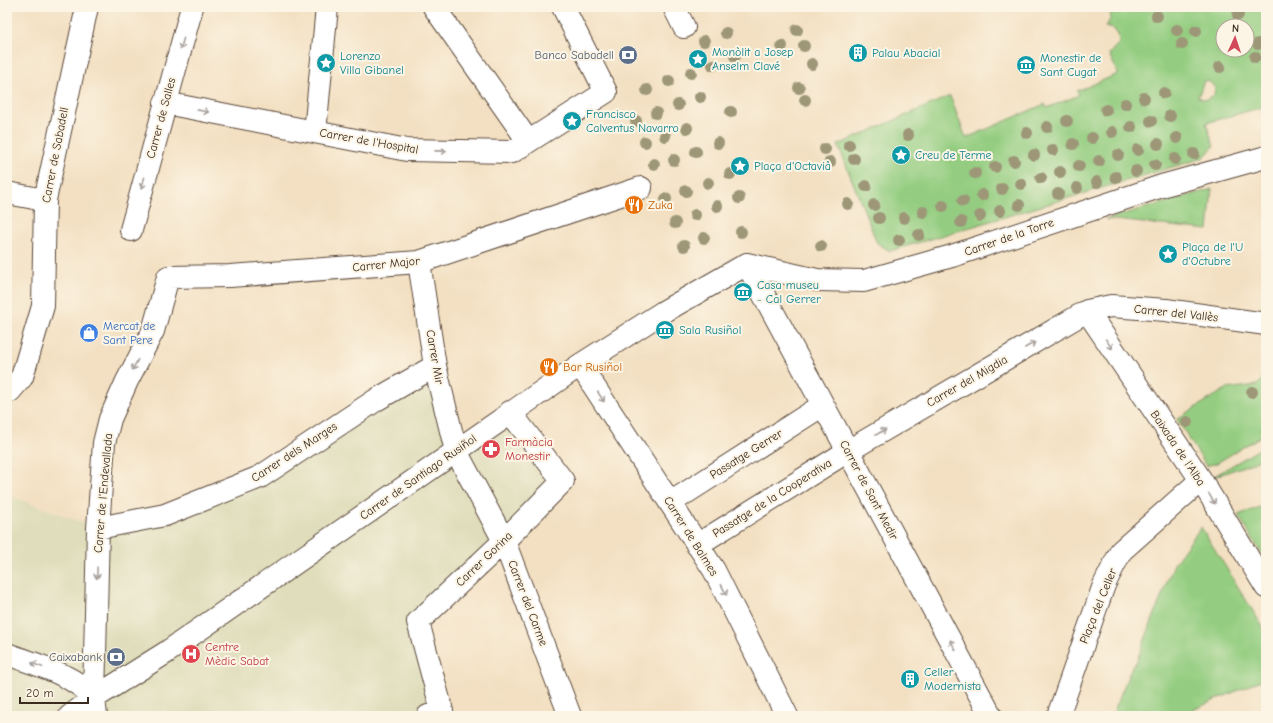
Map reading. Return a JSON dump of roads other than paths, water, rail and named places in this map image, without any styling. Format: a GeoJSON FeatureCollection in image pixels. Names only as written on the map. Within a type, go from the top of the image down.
{"type":"FeatureCollection","features":[{"type":"Feature","properties":{"kind":"street","name":"Carrer de Sabadell"},"geometry":{"type":"LineString","coordinates":[[7,392],[10,391],[22,377],[43,306],[45,200],[87,7]]}},
{"type":"Feature","properties":{"kind":"street","name":"Carrer de Salles"},"geometry":{"type":"LineString","coordinates":[[131,230],[192,7]]}},
{"type":"Feature","properties":{"kind":"street"},"geometry":{"type":"LineString","coordinates":[[315,132],[327,7]]}},
{"type":"Feature","properties":{"kind":"street"},"geometry":{"type":"LineString","coordinates":[[434,7],[528,141]]}},
{"type":"Feature","properties":{"kind":"street","name":"Carrer de l'Hospital"},"geometry":{"type":"LineString","coordinates":[[165,103],[407,150],[512,152],[606,92],[563,7]]}},
{"type":"Feature","properties":{"kind":"street"},"geometry":{"type":"LineString","coordinates":[[674,7],[684,27]]}},
{"type":"Feature","properties":{"kind":"street","name":"Carrer de la Torre"},"geometry":{"type":"LineString","coordinates":[[747,264],[817,280],[870,279],[952,256],[1165,185],[1266,156]]}},
{"type":"Feature","properties":{"kind":"street","name":"Carrer Major"},"geometry":{"type":"LineString","coordinates":[[168,277],[238,276],[419,262],[641,188]]}},
{"type":"Feature","properties":{"kind":"street"},"geometry":{"type":"LineString","coordinates":[[7,193],[45,200]]}},
{"type":"Feature","properties":{"kind":"street","name":"Carrer Mir"},"geometry":{"type":"LineString","coordinates":[[419,262],[435,366],[456,451]]}},
{"type":"Feature","properties":{"kind":"street","name":"Carrer de Santiago Rusiñol"},"geometry":{"type":"LineString","coordinates":[[70,716],[95,707],[167,652],[580,364],[663,312],[747,264]]}},
{"type":"Feature","properties":{"kind":"street","name":"Carrer de Sant Medir"},"geometry":{"type":"LineString","coordinates":[[747,264],[991,716]]}},
{"type":"Feature","properties":{"kind":"street","name":"Carrer de l'Endevallada"},"geometry":{"type":"LineString","coordinates":[[95,707],[98,528],[104,443],[110,419],[153,331],[168,277]]}},
{"type":"Feature","properties":{"kind":"street","name":"Carrer del Vallès"},"geometry":{"type":"LineString","coordinates":[[1087,312],[1111,306],[1166,310],[1266,324]]}},
{"type":"Feature","properties":{"kind":"street","name":"Carrer del Migdia"},"geometry":{"type":"LineString","coordinates":[[848,451],[1087,312]]}},
{"type":"Feature","properties":{"kind":"street","name":"Baixada de l'Alba"},"geometry":{"type":"LineString","coordinates":[[1087,312],[1200,480],[1266,587]]}},
{"type":"Feature","properties":{"kind":"street","name":"Carrer de Balmes"},"geometry":{"type":"LineString","coordinates":[[580,364],[714,570],[787,716]]}},
{"type":"Feature","properties":{"kind":"street","name":"Carrer dels Marges"},"geometry":{"type":"LineString","coordinates":[[98,528],[165,515],[260,477],[376,400],[435,366]]}},
{"type":"Feature","properties":{"kind":"street","name":"Passatge Gerrer"},"geometry":{"type":"LineString","coordinates":[[670,503],[823,405]]}},
{"type":"Feature","properties":{"kind":"street","name":"Carrer Gorina"},"geometry":{"type":"LineString","coordinates":[[438,714],[418,622],[504,541],[563,481],[510,412]]}},
{"type":"Feature","properties":{"kind":"street","name":"Carrer del Carme"},"geometry":{"type":"LineString","coordinates":[[456,451],[504,541],[570,716]]}},
{"type":"Feature","properties":{"kind":"street","name":"Passatge de la Cooperativa"},"geometry":{"type":"LineString","coordinates":[[697,545],[848,451]]}},
{"type":"Feature","properties":{"kind":"street","name":"Plaça del Celler"},"geometry":{"type":"LineString","coordinates":[[1058,716],[1104,585],[1121,551],[1200,480]]}},
{"type":"Feature","properties":{"kind":"street"},"geometry":{"type":"LineString","coordinates":[[7,654],[56,672],[84,687],[95,707]]}},
{"type":"Feature","properties":{"kind":"place","name":"Palau Abacial"},"geometry":{"type":"Point","coordinates":[858,53]}},
{"type":"Feature","properties":{"kind":"place","name":"Banco Sabadell"},"geometry":{"type":"Point","coordinates":[628,55]}},
{"type":"Feature","properties":{"kind":"place","name":"Monòlit a Josep Anselm Clavé"},"geometry":{"type":"Point","coordinates":[698,59]}},
{"type":"Feature","properties":{"kind":"place","name":"Lorenzo Villa Gibanel"},"geometry":{"type":"Point","coordinates":[326,63]}},
{"type":"Feature","properties":{"kind":"place","name":"Monestir de Sant Cugat"},"geometry":{"type":"Point","coordinates":[1026,65]}},
{"type":"Feature","properties":{"kind":"place","name":"Francisco Calventus Navarro"},"geometry":{"type":"Point","coordinates":[572,121]}},
{"type":"Feature","properties":{"kind":"place","name":"Creu de Terme"},"geometry":{"type":"Point","coordinates":[901,155]}},
{"type":"Feature","properties":{"kind":"place","name":"Plaça d'Octavià"},"geometry":{"type":"Point","coordinates":[740,166]}},
{"type":"Feature","properties":{"kind":"place","name":"Zuka"},"geometry":{"type":"Point","coordinates":[634,205]}},
{"type":"Feature","properties":{"kind":"place","name":"Plaça de l'U d'Octubre"},"geometry":{"type":"Point","coordinates":[1168,254]}},
{"type":"Feature","properties":{"kind":"place","name":"Casa museu - Cal Gerrer"},"geometry":{"type":"Point","coordinates":[743,292]}},
{"type":"Feature","properties":{"kind":"place","name":"Sala Rusiñol"},"geometry":{"type":"Point","coordinates":[665,330]}},
{"type":"Feature","properties":{"kind":"place","name":"Mercat de Sant Pere"},"geometry":{"type":"Point","coordinates":[89,333]}},
{"type":"Feature","properties":{"kind":"place","name":"Bar Rusiñol"},"geometry":{"type":"Point","coordinates":[549,367]}},
{"type":"Feature","properties":{"kind":"place","name":"Farmàcia Monestir"},"geometry":{"type":"Point","coordinates":[491,449]}},
{"type":"Feature","properties":{"kind":"place","name":"Centre Mèdic Sabat"},"geometry":{"type":"Point","coordinates":[191,654]}},
{"type":"Feature","properties":{"kind":"place","name":"Caixabank"},"geometry":{"type":"Point","coordinates":[116,657]}},
{"type":"Feature","properties":{"kind":"place","name":"Celler Modernista"},"geometry":{"type":"Point","coordinates":[910,679]}}]}
